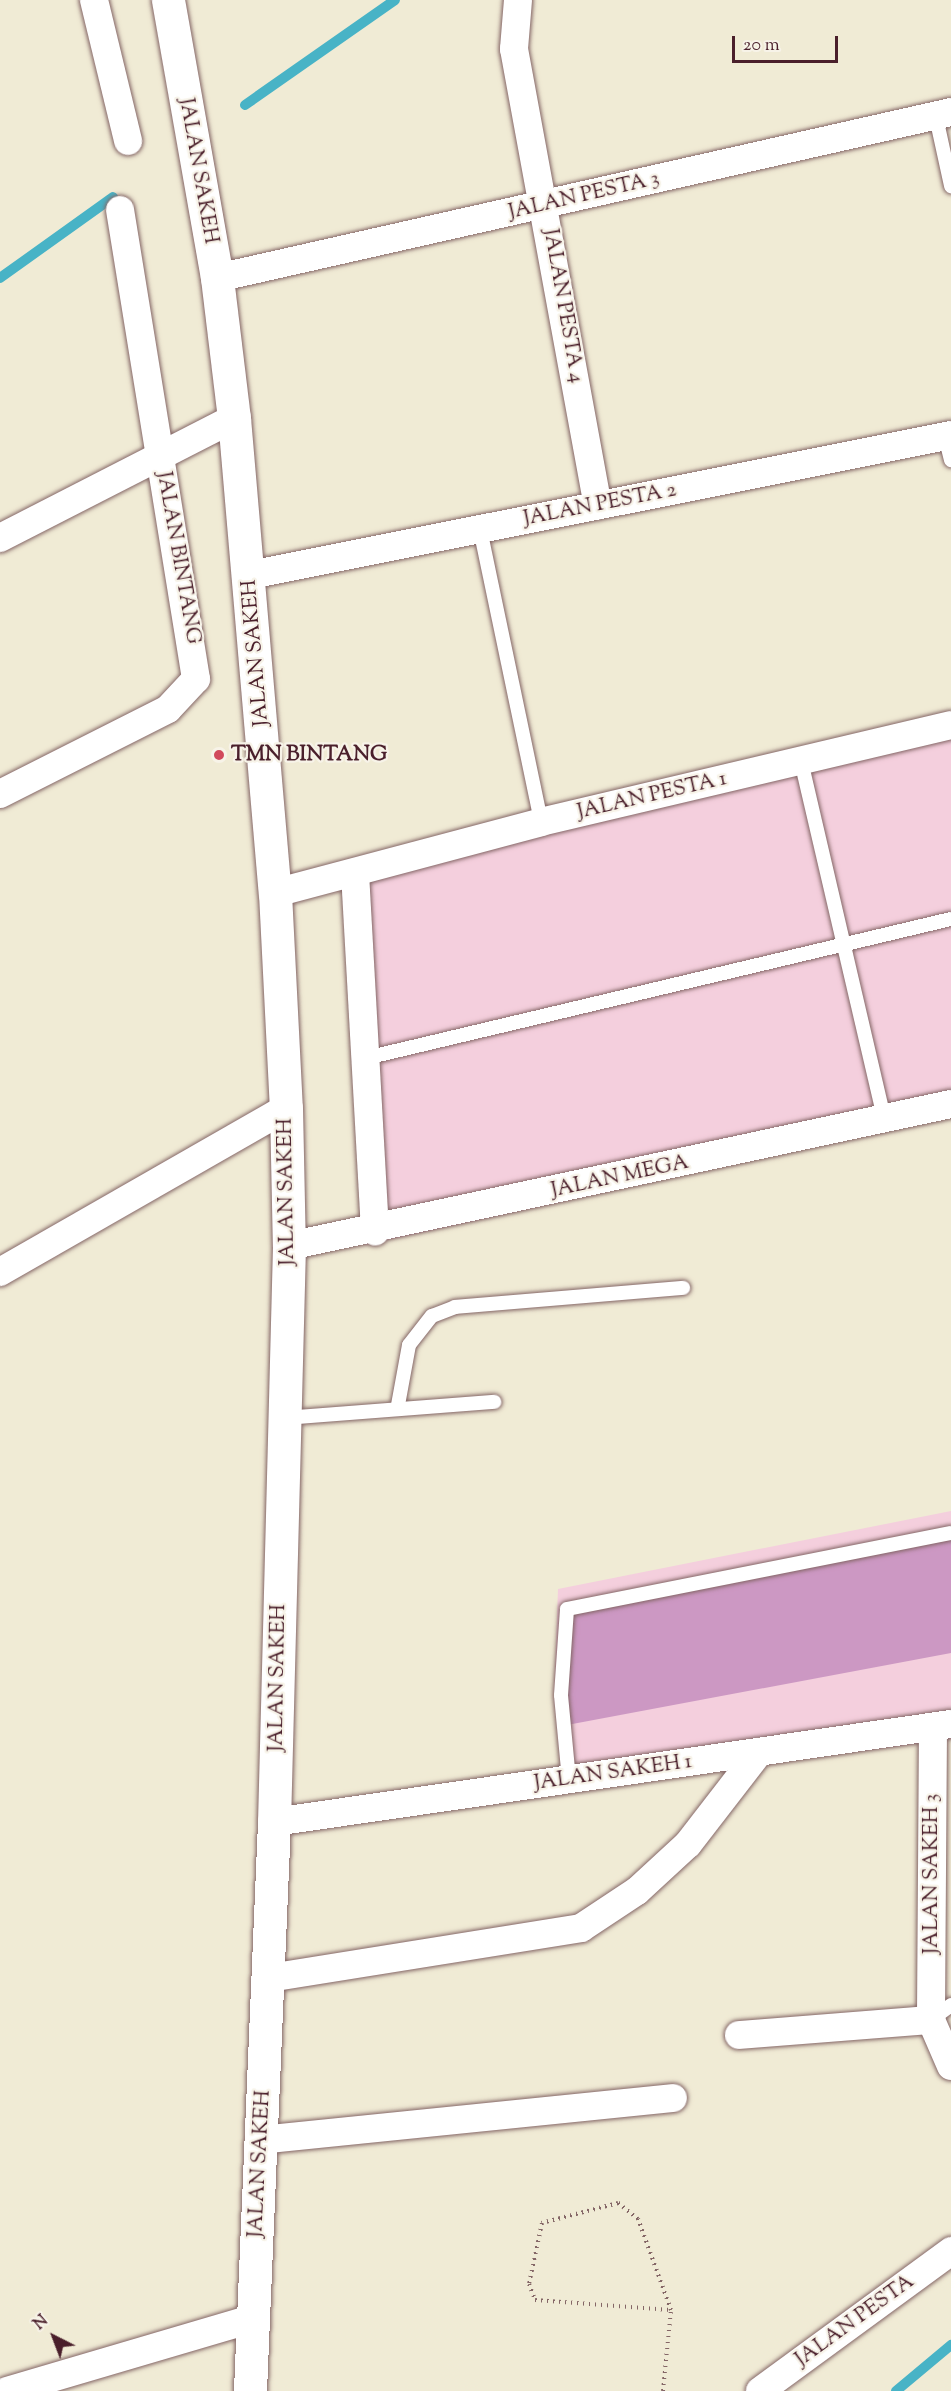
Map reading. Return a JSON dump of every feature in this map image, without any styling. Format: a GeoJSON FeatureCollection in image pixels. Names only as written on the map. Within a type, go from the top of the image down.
{"type":"FeatureCollection","features":[{"type":"Feature","properties":{"kind":"street"},"geometry":{"type":"LineString","coordinates":[[94,0],[128,141]]}},
{"type":"Feature","properties":{"kind":"street","name":"JALAN SAKEH"},"geometry":{"type":"LineString","coordinates":[[168,0],[217,278],[234,418],[250,575],[275,893],[286,1108],[289,1246],[274,1822],[250,2391]]}},
{"type":"Feature","properties":{"kind":"street","name":"JALAN PESTA 4"},"geometry":{"type":"LineString","coordinates":[[518,0],[514,49],[545,204],[598,506]]}},
{"type":"Feature","properties":{"kind":"street","name":"JALAN PESTA 3"},"geometry":{"type":"LineString","coordinates":[[217,278],[943,114]]}},
{"type":"Feature","properties":{"kind":"street","name":"JALAN BINTANG"},"geometry":{"type":"LineString","coordinates":[[0,794],[168,709],[196,679],[120,210]]}},
{"type":"Feature","properties":{"kind":"street"},"geometry":{"type":"LineString","coordinates":[[0,538],[234,418]]}},
{"type":"Feature","properties":{"kind":"street","name":"JALAN PESTA 2"},"geometry":{"type":"LineString","coordinates":[[250,575],[598,506],[949,444]]}},
{"type":"Feature","properties":{"kind":"street","name":"JALAN PESTA 1"},"geometry":{"type":"LineString","coordinates":[[275,893],[541,822],[951,725]]}},
{"type":"Feature","properties":{"kind":"street"},"geometry":{"type":"LineString","coordinates":[[355,873],[375,1231]]}},
{"type":"Feature","properties":{"kind":"street","name":"JALAN MEGA"},"geometry":{"type":"LineString","coordinates":[[289,1246],[375,1231],[951,1104]]}},
{"type":"Feature","properties":{"kind":"street"},"geometry":{"type":"LineString","coordinates":[[0,1272],[286,1108]]}},
{"type":"Feature","properties":{"kind":"street","name":"JALAN SAKEH 1"},"geometry":{"type":"LineString","coordinates":[[274,1822],[942,1725]]}},
{"type":"Feature","properties":{"kind":"street","name":"JALAN SAKEH 3"},"geometry":{"type":"LineString","coordinates":[[942,1725],[941,2012],[951,2066]]}},
{"type":"Feature","properties":{"kind":"street"},"geometry":{"type":"LineString","coordinates":[[269,1978],[580,1928],[637,1891],[688,1844],[759,1752]]}},
{"type":"Feature","properties":{"kind":"street"},"geometry":{"type":"LineString","coordinates":[[740,2035],[941,2012]]}},
{"type":"Feature","properties":{"kind":"street"},"geometry":{"type":"LineString","coordinates":[[260,2140],[673,2098]]}},
{"type":"Feature","properties":{"kind":"street","name":"JALAN PESTA"},"geometry":{"type":"LineString","coordinates":[[760,2391],[951,2251]]}},
{"type":"Feature","properties":{"kind":"street"},"geometry":{"type":"LineString","coordinates":[[7,2391],[252,2319]]}},
{"type":"Feature","properties":{"kind":"lane"},"geometry":{"type":"LineString","coordinates":[[943,114],[951,186]]}},
{"type":"Feature","properties":{"kind":"lane"},"geometry":{"type":"LineString","coordinates":[[480,529],[541,822]]}},
{"type":"Feature","properties":{"kind":"lane"},"geometry":{"type":"LineString","coordinates":[[801,761],[847,942],[884,1119]]}},
{"type":"Feature","properties":{"kind":"lane"},"geometry":{"type":"LineString","coordinates":[[366,1058],[951,919]]}},
{"type":"Feature","properties":{"kind":"lane"},"geometry":{"type":"LineString","coordinates":[[398,1405],[409,1345],[432,1316],[455,1307],[683,1288]]}},
{"type":"Feature","properties":{"kind":"lane"},"geometry":{"type":"LineString","coordinates":[[285,1418],[398,1405],[494,1402]]}},
{"type":"Feature","properties":{"kind":"lane"},"geometry":{"type":"LineString","coordinates":[[569,1780],[561,1695],[567,1609],[951,1533]]}},
{"type":"Feature","properties":{"kind":"path"},"geometry":{"type":"LineString","coordinates":[[663,2391],[660,2384],[671,2310],[638,2219],[628,2208],[618,2204],[542,2223],[529,2284],[535,2300],[671,2310]]}},
{"type":"Feature","properties":{"kind":"shaded area"},"geometry":{"type":"Polygon","coordinates":[[[951,712],[951,1117],[365,1245],[342,862],[951,712]]]}},
{"type":"Feature","properties":{"kind":"shaded area"},"geometry":{"type":"Polygon","coordinates":[[[951,1511],[951,1739],[563,1792],[554,1698],[558,1589],[951,1511]]]}},
{"type":"Feature","properties":{"kind":"building"},"geometry":{"type":"Polygon","coordinates":[[[951,1538],[951,1653],[567,1725],[566,1615],[951,1538]]]}},
{"type":"Feature","properties":{"kind":"waterway"},"geometry":{"type":"LineString","coordinates":[[245,105],[395,0]]}},
{"type":"Feature","properties":{"kind":"waterway"},"geometry":{"type":"LineString","coordinates":[[0,278],[113,197]]}},
{"type":"Feature","properties":{"kind":"waterway"},"geometry":{"type":"LineString","coordinates":[[896,2391],[951,2345]]}},
{"type":"Feature","properties":{"kind":"place","name":"TMN BINTANG"},"geometry":{"type":"Point","coordinates":[219,755]}}]}
